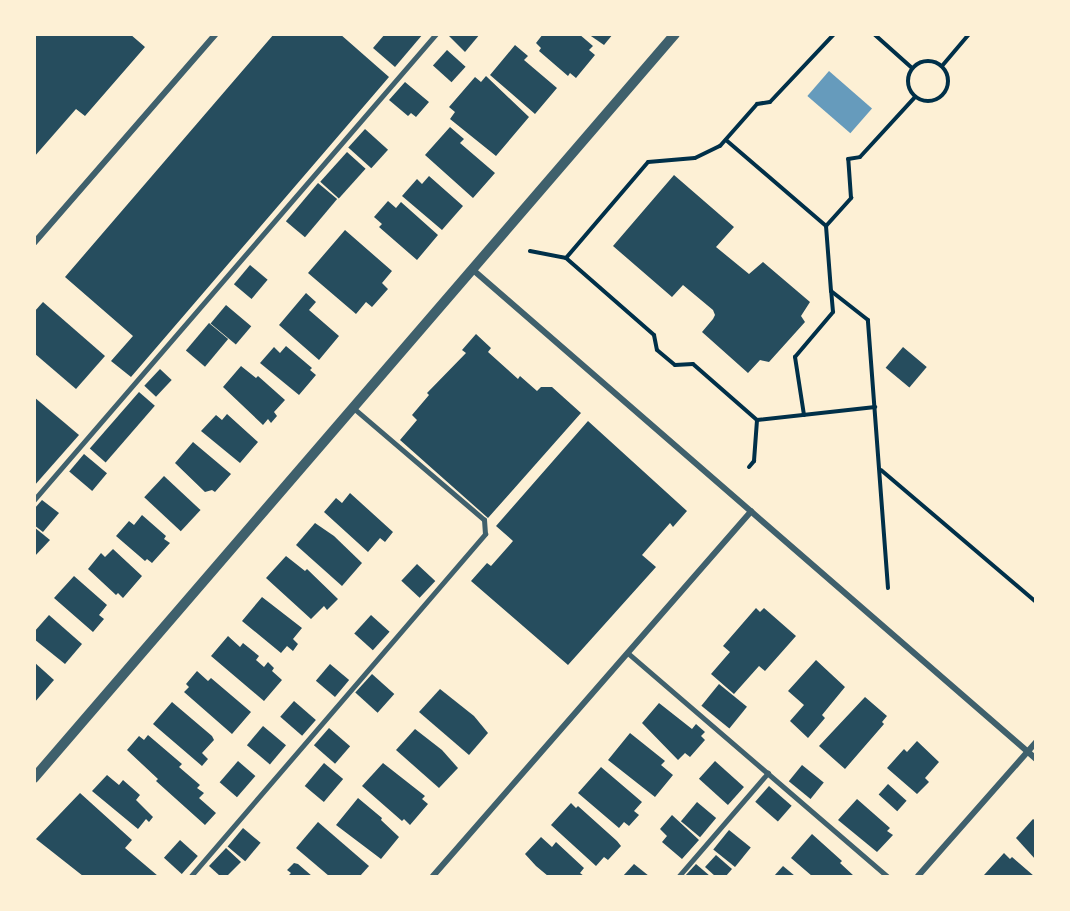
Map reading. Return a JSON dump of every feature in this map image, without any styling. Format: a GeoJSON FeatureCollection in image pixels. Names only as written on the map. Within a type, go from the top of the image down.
{"type":"FeatureCollection","features":[{"type":"Feature","properties":{"kind":"street"},"geometry":{"type":"LineString","coordinates":[[34,243],[216,34]]}},
{"type":"Feature","properties":{"kind":"street"},"geometry":{"type":"LineString","coordinates":[[34,778],[675,34]]}},
{"type":"Feature","properties":{"kind":"street"},"geometry":{"type":"LineString","coordinates":[[472,269],[1035,759]]}},
{"type":"Feature","properties":{"kind":"street"},"geometry":{"type":"LineString","coordinates":[[433,876],[751,511]]}},
{"type":"Feature","properties":{"kind":"street"},"geometry":{"type":"LineString","coordinates":[[918,876],[1035,742]]}},
{"type":"Feature","properties":{"kind":"lane"},"geometry":{"type":"LineString","coordinates":[[34,500],[436,34]]}},
{"type":"Feature","properties":{"kind":"lane"},"geometry":{"type":"LineString","coordinates":[[191,876],[485,534],[484,520],[352,407]]}},
{"type":"Feature","properties":{"kind":"lane"},"geometry":{"type":"LineString","coordinates":[[628,652],[887,876]]}},
{"type":"Feature","properties":{"kind":"lane"},"geometry":{"type":"LineString","coordinates":[[679,876],[768,773]]}},
{"type":"Feature","properties":{"kind":"path"},"geometry":{"type":"LineString","coordinates":[[566,258],[648,162],[695,158],[720,146],[757,104],[770,102],[834,34]]}},
{"type":"Feature","properties":{"kind":"path"},"geometry":{"type":"LineString","coordinates":[[874,34],[912,68]]}},
{"type":"Feature","properties":{"kind":"path"},"geometry":{"type":"LineString","coordinates":[[942,66],[969,34]]}},
{"type":"Feature","properties":{"kind":"path"},"geometry":{"type":"LineString","coordinates":[[923,61],[942,66],[948,79],[945,92],[935,100],[928,102],[915,97],[907,80],[912,68],[923,61]]}},
{"type":"Feature","properties":{"kind":"path"},"geometry":{"type":"LineString","coordinates":[[826,226],[851,198],[848,159],[860,157],[915,97]]}},
{"type":"Feature","properties":{"kind":"path"},"geometry":{"type":"LineString","coordinates":[[726,140],[826,226],[833,312],[795,357],[804,415]]}},
{"type":"Feature","properties":{"kind":"path"},"geometry":{"type":"LineString","coordinates":[[530,251],[566,258],[654,336],[657,350],[666,358],[675,365],[693,364],[757,420],[875,407]]}},
{"type":"Feature","properties":{"kind":"path"},"geometry":{"type":"LineString","coordinates":[[831,291],[868,320],[888,588]]}},
{"type":"Feature","properties":{"kind":"path"},"geometry":{"type":"LineString","coordinates":[[749,467],[754,461],[757,420]]}},
{"type":"Feature","properties":{"kind":"path"},"geometry":{"type":"LineString","coordinates":[[880,470],[1035,602]]}},
{"type":"Feature","properties":{"kind":"water"},"geometry":{"type":"Polygon","coordinates":[[[829,71],[872,108],[850,133],[807,96],[829,71]]]}},
{"type":"Feature","properties":{"kind":"building"},"geometry":{"type":"Polygon","coordinates":[[[34,34],[130,34],[145,47],[85,116],[76,109],[34,157],[34,34]]]}},
{"type":"Feature","properties":{"kind":"building"},"geometry":{"type":"Polygon","coordinates":[[[274,34],[340,34],[389,77],[131,377],[111,361],[133,336],[65,277],[274,34]]]}},
{"type":"Feature","properties":{"kind":"building"},"geometry":{"type":"Polygon","coordinates":[[[385,34],[423,34],[395,67],[373,48],[385,34]]]}},
{"type":"Feature","properties":{"kind":"building"},"geometry":{"type":"Polygon","coordinates":[[[447,34],[480,34],[465,52],[447,34]]]}},
{"type":"Feature","properties":{"kind":"building"},"geometry":{"type":"Polygon","coordinates":[[[543,34],[579,34],[593,46],[589,50],[595,55],[576,78],[570,73],[568,76],[539,51],[541,48],[536,43],[543,34]]]}},
{"type":"Feature","properties":{"kind":"building"},"geometry":{"type":"Polygon","coordinates":[[[588,34],[613,34],[604,45],[588,34]]]}},
{"type":"Feature","properties":{"kind":"building"},"geometry":{"type":"Polygon","coordinates":[[[515,45],[528,56],[524,60],[557,88],[535,114],[490,75],[515,45]]]}},
{"type":"Feature","properties":{"kind":"building"},"geometry":{"type":"Polygon","coordinates":[[[447,50],[466,67],[452,82],[433,66],[447,50]]]}},
{"type":"Feature","properties":{"kind":"building"},"geometry":{"type":"Polygon","coordinates":[[[486,76],[529,117],[496,156],[450,119],[455,112],[449,107],[475,77],[481,82],[486,76]]]}},
{"type":"Feature","properties":{"kind":"building"},"geometry":{"type":"Polygon","coordinates":[[[405,82],[429,102],[416,117],[411,113],[408,116],[389,100],[405,82]]]}},
{"type":"Feature","properties":{"kind":"building"},"geometry":{"type":"Polygon","coordinates":[[[450,127],[464,139],[460,143],[495,173],[473,198],[425,155],[450,127]]]}},
{"type":"Feature","properties":{"kind":"building"},"geometry":{"type":"Polygon","coordinates":[[[365,129],[388,150],[371,168],[348,148],[365,129]]]}},
{"type":"Feature","properties":{"kind":"building"},"geometry":{"type":"Polygon","coordinates":[[[347,152],[366,169],[339,198],[320,182],[347,152]]]}},
{"type":"Feature","properties":{"kind":"building"},"geometry":{"type":"Polygon","coordinates":[[[674,175],[734,227],[716,247],[749,274],[763,262],[810,302],[801,316],[805,322],[769,362],[760,360],[748,373],[702,332],[715,315],[713,310],[683,285],[672,297],[613,246],[674,175]]]}},
{"type":"Feature","properties":{"kind":"building"},"geometry":{"type":"Polygon","coordinates":[[[429,176],[463,206],[442,230],[402,196],[417,179],[422,184],[429,176]]]}},
{"type":"Feature","properties":{"kind":"building"},"geometry":{"type":"Polygon","coordinates":[[[318,183],[337,199],[305,237],[286,221],[318,183]]]}},
{"type":"Feature","properties":{"kind":"building"},"geometry":{"type":"Polygon","coordinates":[[[388,201],[396,208],[401,202],[438,235],[417,260],[379,227],[382,224],[374,217],[388,201]]]}},
{"type":"Feature","properties":{"kind":"building"},"geometry":{"type":"Polygon","coordinates":[[[345,230],[392,271],[382,283],[388,289],[372,307],[366,302],[356,314],[308,273],[345,230]]]}},
{"type":"Feature","properties":{"kind":"building"},"geometry":{"type":"Polygon","coordinates":[[[250,265],[268,280],[252,299],[234,284],[250,265]]]}},
{"type":"Feature","properties":{"kind":"building"},"geometry":{"type":"Polygon","coordinates":[[[306,293],[316,302],[309,310],[339,336],[319,360],[279,325],[306,293]]]}},
{"type":"Feature","properties":{"kind":"building"},"geometry":{"type":"Polygon","coordinates":[[[43,302],[105,356],[76,389],[34,353],[34,312],[43,302]]]}},
{"type":"Feature","properties":{"kind":"building"},"geometry":{"type":"Polygon","coordinates":[[[226,305],[251,326],[236,345],[211,323],[226,305]]]}},
{"type":"Feature","properties":{"kind":"building"},"geometry":{"type":"Polygon","coordinates":[[[209,323],[228,339],[205,367],[186,351],[209,323]]]}},
{"type":"Feature","properties":{"kind":"building"},"geometry":{"type":"Polygon","coordinates":[[[476,334],[491,348],[488,352],[518,379],[520,376],[537,391],[541,387],[552,387],[581,413],[488,518],[400,440],[417,420],[412,415],[429,395],[427,393],[466,353],[462,350],[476,334]]]}},
{"type":"Feature","properties":{"kind":"building"},"geometry":{"type":"Polygon","coordinates":[[[286,346],[312,368],[310,370],[316,375],[299,395],[260,363],[274,347],[280,353],[286,346]]]}},
{"type":"Feature","properties":{"kind":"building"},"geometry":{"type":"Polygon","coordinates":[[[903,347],[927,367],[909,388],[886,368],[903,347]]]}},
{"type":"Feature","properties":{"kind":"building"},"geometry":{"type":"Polygon","coordinates":[[[241,366],[256,378],[258,376],[285,400],[274,412],[277,416],[271,423],[268,419],[263,425],[223,387],[241,366]]]}},
{"type":"Feature","properties":{"kind":"building"},"geometry":{"type":"Polygon","coordinates":[[[160,369],[172,380],[156,397],[144,386],[160,369]]]}},
{"type":"Feature","properties":{"kind":"building"},"geometry":{"type":"Polygon","coordinates":[[[139,392],[155,406],[106,462],[90,449],[139,392]]]}},
{"type":"Feature","properties":{"kind":"building"},"geometry":{"type":"Polygon","coordinates":[[[34,397],[79,435],[34,486],[34,397]]]}},
{"type":"Feature","properties":{"kind":"building"},"geometry":{"type":"Polygon","coordinates":[[[227,414],[258,442],[240,463],[201,431],[216,415],[222,420],[227,414]]]}},
{"type":"Feature","properties":{"kind":"building"},"geometry":{"type":"Polygon","coordinates":[[[588,421],[687,511],[673,527],[670,523],[642,555],[656,567],[568,665],[471,581],[487,563],[491,566],[513,541],[496,526],[588,421]]]}},
{"type":"Feature","properties":{"kind":"building"},"geometry":{"type":"Polygon","coordinates":[[[193,442],[231,474],[215,492],[212,490],[205,492],[175,463],[193,442]]]}},
{"type":"Feature","properties":{"kind":"building"},"geometry":{"type":"Polygon","coordinates":[[[84,454],[107,473],[92,491],[69,472],[84,454]]]}},
{"type":"Feature","properties":{"kind":"building"},"geometry":{"type":"Polygon","coordinates":[[[164,476],[201,510],[181,531],[144,497],[164,476]]]}},
{"type":"Feature","properties":{"kind":"building"},"geometry":{"type":"Polygon","coordinates":[[[350,493],[393,532],[385,542],[380,538],[368,552],[324,512],[336,498],[342,503],[350,493]]]}},
{"type":"Feature","properties":{"kind":"building"},"geometry":{"type":"Polygon","coordinates":[[[42,500],[59,513],[43,532],[34,525],[34,509],[42,500]]]}},
{"type":"Feature","properties":{"kind":"building"},"geometry":{"type":"Polygon","coordinates":[[[142,515],[166,536],[164,539],[170,543],[152,563],[147,559],[145,561],[116,536],[129,521],[134,525],[142,515]]]}},
{"type":"Feature","properties":{"kind":"building"},"geometry":{"type":"Polygon","coordinates":[[[315,523],[334,536],[362,563],[342,586],[296,545],[315,523]]]}},
{"type":"Feature","properties":{"kind":"building"},"geometry":{"type":"Polygon","coordinates":[[[34,527],[50,540],[34,557],[34,527]]]}},
{"type":"Feature","properties":{"kind":"building"},"geometry":{"type":"Polygon","coordinates":[[[113,549],[142,576],[123,598],[118,593],[116,595],[88,569],[101,553],[105,557],[113,549]]]}},
{"type":"Feature","properties":{"kind":"building"},"geometry":{"type":"Polygon","coordinates":[[[286,556],[305,571],[307,569],[338,599],[327,610],[324,606],[311,619],[266,578],[286,556]]]}},
{"type":"Feature","properties":{"kind":"building"},"geometry":{"type":"Polygon","coordinates":[[[417,564],[435,581],[420,598],[401,581],[417,564]]]}},
{"type":"Feature","properties":{"kind":"building"},"geometry":{"type":"Polygon","coordinates":[[[74,576],[107,605],[99,615],[104,619],[93,632],[54,598],[74,576]]]}},
{"type":"Feature","properties":{"kind":"building"},"geometry":{"type":"Polygon","coordinates":[[[262,597],[302,628],[293,639],[298,644],[293,651],[287,646],[281,653],[242,621],[262,597]]]}},
{"type":"Feature","properties":{"kind":"building"},"geometry":{"type":"Polygon","coordinates":[[[756,608],[760,612],[764,608],[796,636],[765,671],[759,666],[734,694],[711,674],[730,652],[723,646],[756,608]]]}},
{"type":"Feature","properties":{"kind":"building"},"geometry":{"type":"Polygon","coordinates":[[[49,615],[82,644],[65,664],[34,639],[34,632],[49,615]]]}},
{"type":"Feature","properties":{"kind":"building"},"geometry":{"type":"Polygon","coordinates":[[[371,615],[390,632],[373,650],[354,634],[371,615]]]}},
{"type":"Feature","properties":{"kind":"building"},"geometry":{"type":"Polygon","coordinates":[[[228,636],[240,647],[243,643],[259,656],[256,660],[264,667],[268,662],[274,668],[272,671],[282,680],[264,701],[211,656],[228,636]]]}},
{"type":"Feature","properties":{"kind":"building"},"geometry":{"type":"Polygon","coordinates":[[[816,660],[845,687],[822,715],[825,718],[808,738],[790,721],[804,705],[788,691],[816,660]]]}},
{"type":"Feature","properties":{"kind":"building"},"geometry":{"type":"Polygon","coordinates":[[[34,662],[54,680],[34,703],[34,662]]]}},
{"type":"Feature","properties":{"kind":"building"},"geometry":{"type":"Polygon","coordinates":[[[330,664],[349,680],[335,697],[316,681],[330,664]]]}},
{"type":"Feature","properties":{"kind":"building"},"geometry":{"type":"Polygon","coordinates":[[[197,671],[208,681],[211,678],[251,712],[232,734],[184,692],[189,687],[186,684],[197,671]]]}},
{"type":"Feature","properties":{"kind":"building"},"geometry":{"type":"Polygon","coordinates":[[[372,674],[394,694],[378,713],[355,693],[372,674]]]}},
{"type":"Feature","properties":{"kind":"building"},"geometry":{"type":"Polygon","coordinates":[[[719,684],[747,707],[729,728],[701,706],[719,684]]]}},
{"type":"Feature","properties":{"kind":"building"},"geometry":{"type":"Polygon","coordinates":[[[440,689],[474,716],[488,733],[469,755],[419,712],[440,689]]]}},
{"type":"Feature","properties":{"kind":"building"},"geometry":{"type":"Polygon","coordinates":[[[865,697],[887,716],[882,722],[884,724],[845,769],[819,746],[865,697]]]}},
{"type":"Feature","properties":{"kind":"building"},"geometry":{"type":"Polygon","coordinates":[[[294,701],[316,720],[302,736],[280,717],[294,701]]]}},
{"type":"Feature","properties":{"kind":"building"},"geometry":{"type":"Polygon","coordinates":[[[172,702],[214,740],[202,753],[208,759],[202,766],[153,724],[172,702]]]}},
{"type":"Feature","properties":{"kind":"building"},"geometry":{"type":"Polygon","coordinates":[[[659,703],[692,729],[696,724],[705,732],[701,736],[705,740],[690,757],[685,753],[678,760],[642,723],[659,703]]]}},
{"type":"Feature","properties":{"kind":"building"},"geometry":{"type":"Polygon","coordinates":[[[263,726],[286,745],[270,764],[247,745],[263,726]]]}},
{"type":"Feature","properties":{"kind":"building"},"geometry":{"type":"Polygon","coordinates":[[[329,728],[350,746],[335,764],[314,745],[329,728]]]}},
{"type":"Feature","properties":{"kind":"building"},"geometry":{"type":"Polygon","coordinates":[[[415,729],[442,750],[458,768],[439,788],[396,750],[415,729]]]}},
{"type":"Feature","properties":{"kind":"building"},"geometry":{"type":"Polygon","coordinates":[[[630,733],[665,761],[661,765],[673,775],[655,797],[608,760],[630,733]]]}},
{"type":"Feature","properties":{"kind":"building"},"geometry":{"type":"Polygon","coordinates":[[[148,735],[182,764],[179,767],[200,785],[197,788],[204,793],[199,798],[216,813],[205,825],[156,781],[158,779],[127,750],[139,736],[144,740],[148,735]]]}},
{"type":"Feature","properties":{"kind":"building"},"geometry":{"type":"Polygon","coordinates":[[[917,741],[939,762],[925,778],[929,782],[917,794],[887,768],[904,749],[907,752],[917,741]]]}},
{"type":"Feature","properties":{"kind":"building"},"geometry":{"type":"Polygon","coordinates":[[[238,761],[255,776],[237,797],[220,782],[238,761]]]}},
{"type":"Feature","properties":{"kind":"building"},"geometry":{"type":"Polygon","coordinates":[[[715,761],[744,787],[728,805],[699,779],[715,761]]]}},
{"type":"Feature","properties":{"kind":"building"},"geometry":{"type":"Polygon","coordinates":[[[324,763],[343,779],[324,802],[305,786],[324,763]]]}},
{"type":"Feature","properties":{"kind":"building"},"geometry":{"type":"Polygon","coordinates":[[[383,763],[425,796],[422,799],[428,804],[410,825],[404,819],[402,821],[362,786],[383,763]]]}},
{"type":"Feature","properties":{"kind":"building"},"geometry":{"type":"Polygon","coordinates":[[[802,765],[824,783],[811,799],[789,781],[802,765]]]}},
{"type":"Feature","properties":{"kind":"building"},"geometry":{"type":"Polygon","coordinates":[[[601,767],[642,802],[634,811],[639,815],[629,826],[624,822],[619,828],[578,793],[601,767]]]}},
{"type":"Feature","properties":{"kind":"building"},"geometry":{"type":"Polygon","coordinates":[[[107,775],[119,785],[123,780],[140,795],[136,800],[153,817],[149,822],[146,819],[138,829],[92,791],[107,775]]]}},
{"type":"Feature","properties":{"kind":"building"},"geometry":{"type":"Polygon","coordinates":[[[888,784],[907,801],[897,811],[879,794],[888,784]]]}},
{"type":"Feature","properties":{"kind":"building"},"geometry":{"type":"Polygon","coordinates":[[[769,786],[792,806],[778,822],[755,802],[769,786]]]}},
{"type":"Feature","properties":{"kind":"building"},"geometry":{"type":"Polygon","coordinates":[[[80,793],[132,840],[125,848],[158,876],[83,876],[36,839],[80,793]]]}},
{"type":"Feature","properties":{"kind":"building"},"geometry":{"type":"Polygon","coordinates":[[[358,798],[382,818],[381,820],[399,837],[381,859],[336,825],[358,798]]]}},
{"type":"Feature","properties":{"kind":"building"},"geometry":{"type":"Polygon","coordinates":[[[857,799],[890,828],[887,831],[893,835],[877,852],[838,820],[857,799]]]}},
{"type":"Feature","properties":{"kind":"building"},"geometry":{"type":"Polygon","coordinates":[[[697,802],[716,818],[700,837],[681,821],[697,802]]]}},
{"type":"Feature","properties":{"kind":"building"},"geometry":{"type":"Polygon","coordinates":[[[571,803],[576,808],[578,806],[621,846],[608,860],[604,857],[596,866],[551,825],[571,803]]]}},
{"type":"Feature","properties":{"kind":"building"},"geometry":{"type":"Polygon","coordinates":[[[672,815],[699,840],[682,859],[662,842],[667,836],[660,829],[672,815]]]}},
{"type":"Feature","properties":{"kind":"building"},"geometry":{"type":"Polygon","coordinates":[[[1033,819],[1036,821],[1036,860],[1016,838],[1033,819]]]}},
{"type":"Feature","properties":{"kind":"building"},"geometry":{"type":"Polygon","coordinates":[[[318,822],[369,866],[360,876],[329,876],[296,848],[318,822]]]}},
{"type":"Feature","properties":{"kind":"building"},"geometry":{"type":"Polygon","coordinates":[[[243,828],[261,843],[245,861],[228,846],[243,828]]]}},
{"type":"Feature","properties":{"kind":"building"},"geometry":{"type":"Polygon","coordinates":[[[729,830],[751,848],[735,867],[713,849],[729,830]]]}},
{"type":"Feature","properties":{"kind":"building"},"geometry":{"type":"Polygon","coordinates":[[[812,834],[842,861],[840,863],[854,876],[812,876],[791,858],[812,834]]]}},
{"type":"Feature","properties":{"kind":"building"},"geometry":{"type":"Polygon","coordinates":[[[541,837],[552,847],[556,842],[584,868],[580,873],[584,876],[548,876],[536,866],[525,854],[541,837]]]}},
{"type":"Feature","properties":{"kind":"building"},"geometry":{"type":"Polygon","coordinates":[[[180,840],[198,856],[182,874],[164,858],[180,840]]]}},
{"type":"Feature","properties":{"kind":"building"},"geometry":{"type":"Polygon","coordinates":[[[226,848],[241,862],[227,876],[220,876],[209,866],[226,848]]]}},
{"type":"Feature","properties":{"kind":"building"},"geometry":{"type":"Polygon","coordinates":[[[1004,853],[1010,859],[1012,857],[1034,876],[984,875],[1004,853]]]}},
{"type":"Feature","properties":{"kind":"building"},"geometry":{"type":"Polygon","coordinates":[[[716,855],[732,869],[726,876],[715,876],[705,867],[716,855]]]}},
{"type":"Feature","properties":{"kind":"building"},"geometry":{"type":"Polygon","coordinates":[[[294,863],[312,876],[288,876],[291,873],[287,870],[294,863]]]}},
{"type":"Feature","properties":{"kind":"building"},"geometry":{"type":"Polygon","coordinates":[[[634,864],[649,876],[623,876],[634,864]]]}},
{"type":"Feature","properties":{"kind":"building"},"geometry":{"type":"Polygon","coordinates":[[[696,864],[710,876],[685,876],[696,864]]]}},
{"type":"Feature","properties":{"kind":"building"},"geometry":{"type":"Polygon","coordinates":[[[783,866],[795,876],[774,876],[783,866]]]}}]}
